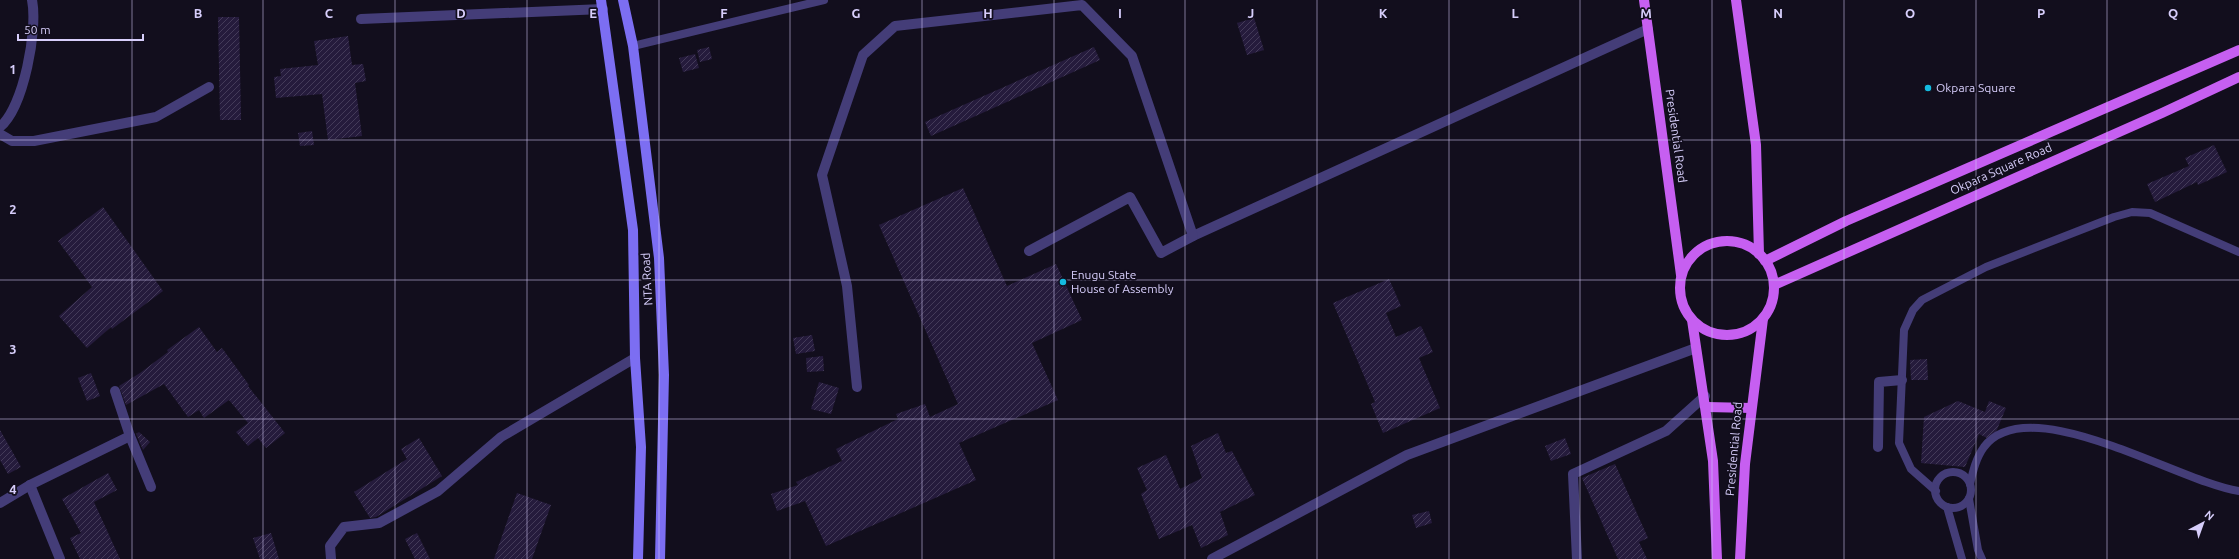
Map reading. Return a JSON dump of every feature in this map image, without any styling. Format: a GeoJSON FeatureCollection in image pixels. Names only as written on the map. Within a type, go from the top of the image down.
{"type":"FeatureCollection","features":[{"type":"Feature","properties":{"kind":"main road","name":"NTA Road"},"geometry":{"type":"LineString","coordinates":[[623,0],[633,46],[659,258],[664,375],[660,559]]}},
{"type":"Feature","properties":{"kind":"main road","name":"Presidential Road"},"geometry":{"type":"LineString","coordinates":[[1644,0],[1682,276]]}},
{"type":"Feature","properties":{"kind":"main road"},"geometry":{"type":"LineString","coordinates":[[1736,0],[1756,145],[1762,257]]}},
{"type":"Feature","properties":{"kind":"main road","name":"NTA Road"},"geometry":{"type":"LineString","coordinates":[[602,4],[633,230],[635,358],[641,447],[638,559]]}},
{"type":"Feature","properties":{"kind":"main road"},"geometry":{"type":"LineString","coordinates":[[1762,257],[2239,50]]}},
{"type":"Feature","properties":{"kind":"main road","name":"Okpara Square Road"},"geometry":{"type":"LineString","coordinates":[[1774,285],[2162,113],[2239,77]]}},
{"type":"Feature","properties":{"kind":"main road"},"geometry":{"type":"LineString","coordinates":[[1730,241],[1746,245],[1762,257],[1769,268],[1774,285],[1772,303],[1763,319],[1753,327],[1741,333],[1728,335],[1715,333],[1703,328],[1692,320],[1683,304],[1680,290],[1682,276],[1688,261],[1700,250],[1714,243],[1730,241]]}},
{"type":"Feature","properties":{"kind":"main road","name":"Presidential Road"},"geometry":{"type":"LineString","coordinates":[[1740,559],[1745,464],[1763,319]]}},
{"type":"Feature","properties":{"kind":"main road","name":"Presidential Road"},"geometry":{"type":"LineString","coordinates":[[1692,320],[1707,407],[1713,461],[1717,559]]}},
{"type":"Feature","properties":{"kind":"main road"},"geometry":{"type":"LineString","coordinates":[[1707,407],[1751,408]]}},
{"type":"Feature","properties":{"kind":"street"},"geometry":{"type":"LineString","coordinates":[[0,127],[10,116],[25,78],[32,40],[32,0]]}},
{"type":"Feature","properties":{"kind":"street"},"geometry":{"type":"LineString","coordinates":[[361,19],[602,4]]}},
{"type":"Feature","properties":{"kind":"street"},"geometry":{"type":"LineString","coordinates":[[857,387],[847,286],[822,175],[863,55],[895,26],[1082,5],[1132,56],[1192,236]]}},
{"type":"Feature","properties":{"kind":"street"},"geometry":{"type":"LineString","coordinates":[[1029,251],[1130,197],[1161,253],[1192,236],[1648,29]]}},
{"type":"Feature","properties":{"kind":"street"},"geometry":{"type":"LineString","coordinates":[[0,134],[12,141],[34,141],[156,117],[209,86]]}},
{"type":"Feature","properties":{"kind":"street"},"geometry":{"type":"LineString","coordinates":[[1212,559],[1407,455],[1696,348]]}},
{"type":"Feature","properties":{"kind":"street"},"geometry":{"type":"LineString","coordinates":[[331,559],[330,546],[344,527],[379,523],[438,491],[501,437],[635,358]]}},
{"type":"Feature","properties":{"kind":"street"},"geometry":{"type":"LineString","coordinates":[[1878,447],[1879,382],[1902,380]]}},
{"type":"Feature","properties":{"kind":"street"},"geometry":{"type":"LineString","coordinates":[[115,391],[130,436],[151,487]]}},
{"type":"Feature","properties":{"kind":"street"},"geometry":{"type":"LineString","coordinates":[[1577,559],[1573,474],[1666,431],[1705,396]]}},
{"type":"Feature","properties":{"kind":"street"},"geometry":{"type":"LineString","coordinates":[[0,503],[30,485],[130,436]]}},
{"type":"Feature","properties":{"kind":"street"},"geometry":{"type":"LineString","coordinates":[[30,485],[60,559]]}},
{"type":"Feature","properties":{"kind":"lane"},"geometry":{"type":"LineString","coordinates":[[633,46],[824,0]]}},
{"type":"Feature","properties":{"kind":"lane"},"geometry":{"type":"LineString","coordinates":[[1969,498],[1958,507],[1947,506],[1939,500],[1936,491],[1911,469],[1899,443],[1904,330],[1913,310],[1922,300],[1986,267],[2114,217],[2132,212],[2150,213],[2239,252]]}},
{"type":"Feature","properties":{"kind":"lane"},"geometry":{"type":"LineString","coordinates":[[1982,559],[1978,550],[1969,498],[1971,490],[1970,484],[1975,462],[1985,446],[2001,433],[2032,426],[2063,431],[2153,460],[2216,485],[2239,492]]}},
{"type":"Feature","properties":{"kind":"lane"},"geometry":{"type":"LineString","coordinates":[[1936,491],[1940,478],[1952,472],[1964,476],[1970,484]]}},
{"type":"Feature","properties":{"kind":"lane"},"geometry":{"type":"LineString","coordinates":[[1947,506],[1962,559]]}},
{"type":"Feature","properties":{"kind":"building"},"geometry":{"type":"Polygon","coordinates":[[[218,17],[239,17],[241,120],[220,120],[218,17]]]}},
{"type":"Feature","properties":{"kind":"building"},"geometry":{"type":"Polygon","coordinates":[[[1254,18],[1264,50],[1247,55],[1237,23],[1254,18]]]}},
{"type":"Feature","properties":{"kind":"building"},"geometry":{"type":"Polygon","coordinates":[[[348,36],[352,65],[363,64],[366,81],[355,83],[362,136],[328,140],[322,94],[276,98],[274,77],[281,76],[280,69],[318,65],[314,41],[348,36]]]}},
{"type":"Feature","properties":{"kind":"building"},"geometry":{"type":"Polygon","coordinates":[[[709,47],[712,59],[700,62],[697,50],[709,47]]]}},
{"type":"Feature","properties":{"kind":"building"},"geometry":{"type":"Polygon","coordinates":[[[1094,47],[1100,60],[931,136],[925,122],[1094,47]]]}},
{"type":"Feature","properties":{"kind":"building"},"geometry":{"type":"Polygon","coordinates":[[[695,54],[699,68],[683,72],[679,58],[695,54]]]}},
{"type":"Feature","properties":{"kind":"building"},"geometry":{"type":"Polygon","coordinates":[[[312,131],[314,145],[300,146],[298,133],[312,131]]]}},
{"type":"Feature","properties":{"kind":"building"},"geometry":{"type":"Polygon","coordinates":[[[2214,145],[2227,172],[2198,185],[2197,182],[2155,202],[2147,184],[2189,166],[2185,158],[2214,145]]]}},
{"type":"Feature","properties":{"kind":"building"},"geometry":{"type":"Polygon","coordinates":[[[963,188],[1007,286],[1056,264],[1082,320],[1032,343],[1058,400],[959,443],[976,480],[826,546],[805,501],[777,511],[771,494],[798,485],[796,482],[842,461],[836,449],[898,419],[896,414],[925,404],[930,417],[958,404],[879,225],[963,188]]]}},
{"type":"Feature","properties":{"kind":"building"},"geometry":{"type":"Polygon","coordinates":[[[103,207],[163,291],[112,329],[111,327],[87,348],[59,316],[92,287],[58,241],[103,207]]]}},
{"type":"Feature","properties":{"kind":"building"},"geometry":{"type":"Polygon","coordinates":[[[1389,279],[1401,306],[1386,313],[1396,337],[1421,326],[1433,352],[1419,358],[1440,408],[1383,433],[1371,404],[1375,402],[1333,303],[1389,279]]]}},
{"type":"Feature","properties":{"kind":"building"},"geometry":{"type":"Polygon","coordinates":[[[199,327],[217,352],[222,348],[249,385],[248,386],[285,433],[266,448],[258,438],[248,446],[236,432],[248,423],[229,400],[204,418],[199,410],[188,417],[164,384],[126,405],[119,386],[140,373],[168,352],[167,350],[199,327]]]}},
{"type":"Feature","properties":{"kind":"building"},"geometry":{"type":"Polygon","coordinates":[[[812,335],[815,351],[796,354],[793,338],[812,335]]]}},
{"type":"Feature","properties":{"kind":"building"},"geometry":{"type":"Polygon","coordinates":[[[823,356],[824,371],[807,372],[806,358],[823,356]]]}},
{"type":"Feature","properties":{"kind":"building"},"geometry":{"type":"Polygon","coordinates":[[[1927,359],[1928,380],[1911,380],[1910,360],[1927,359]]]}},
{"type":"Feature","properties":{"kind":"building"},"geometry":{"type":"Polygon","coordinates":[[[91,373],[100,396],[87,401],[78,378],[91,373]]]}},
{"type":"Feature","properties":{"kind":"building"},"geometry":{"type":"Polygon","coordinates":[[[819,382],[839,388],[831,414],[811,409],[819,382]]]}},
{"type":"Feature","properties":{"kind":"building"},"geometry":{"type":"Polygon","coordinates":[[[1958,401],[1985,412],[1989,401],[2006,408],[1996,432],[1987,438],[1979,434],[1965,467],[1921,463],[1924,417],[1958,401]]]}},
{"type":"Feature","properties":{"kind":"building"},"geometry":{"type":"Polygon","coordinates":[[[0,430],[21,467],[8,474],[0,460],[0,430]]]}},
{"type":"Feature","properties":{"kind":"building"},"geometry":{"type":"Polygon","coordinates":[[[139,432],[150,442],[143,450],[136,434],[139,432]]]}},
{"type":"Feature","properties":{"kind":"building"},"geometry":{"type":"Polygon","coordinates":[[[1218,433],[1226,453],[1232,451],[1255,495],[1220,512],[1228,535],[1201,548],[1192,525],[1159,539],[1141,494],[1147,490],[1137,468],[1166,455],[1180,489],[1202,478],[1191,446],[1218,433]]]}},
{"type":"Feature","properties":{"kind":"building"},"geometry":{"type":"Polygon","coordinates":[[[419,438],[442,476],[376,517],[370,518],[354,492],[407,459],[401,449],[419,438]]]}},
{"type":"Feature","properties":{"kind":"building"},"geometry":{"type":"Polygon","coordinates":[[[1565,438],[1571,454],[1551,461],[1545,446],[1565,438]]]}},
{"type":"Feature","properties":{"kind":"building"},"geometry":{"type":"Polygon","coordinates":[[[1615,464],[1648,538],[1639,542],[1647,559],[1618,559],[1582,478],[1615,464]]]}},
{"type":"Feature","properties":{"kind":"building"},"geometry":{"type":"Polygon","coordinates":[[[108,473],[117,490],[94,502],[120,559],[80,559],[70,538],[81,533],[62,499],[108,473]]]}},
{"type":"Feature","properties":{"kind":"building"},"geometry":{"type":"Polygon","coordinates":[[[517,493],[551,505],[532,559],[494,559],[517,493]]]}},
{"type":"Feature","properties":{"kind":"building"},"geometry":{"type":"Polygon","coordinates":[[[1429,511],[1432,523],[1416,528],[1412,515],[1429,511]]]}},
{"type":"Feature","properties":{"kind":"building"},"geometry":{"type":"Polygon","coordinates":[[[271,533],[279,559],[260,559],[253,538],[271,533]]]}},
{"type":"Feature","properties":{"kind":"building"},"geometry":{"type":"Polygon","coordinates":[[[417,533],[430,559],[415,559],[405,539],[417,533]]]}},
{"type":"Feature","properties":{"kind":"place","name":"Okpara Square"},"geometry":{"type":"Point","coordinates":[1928,88]}},
{"type":"Feature","properties":{"kind":"place","name":"Enugu State House of Assembly"},"geometry":{"type":"Point","coordinates":[1063,282]}}]}
